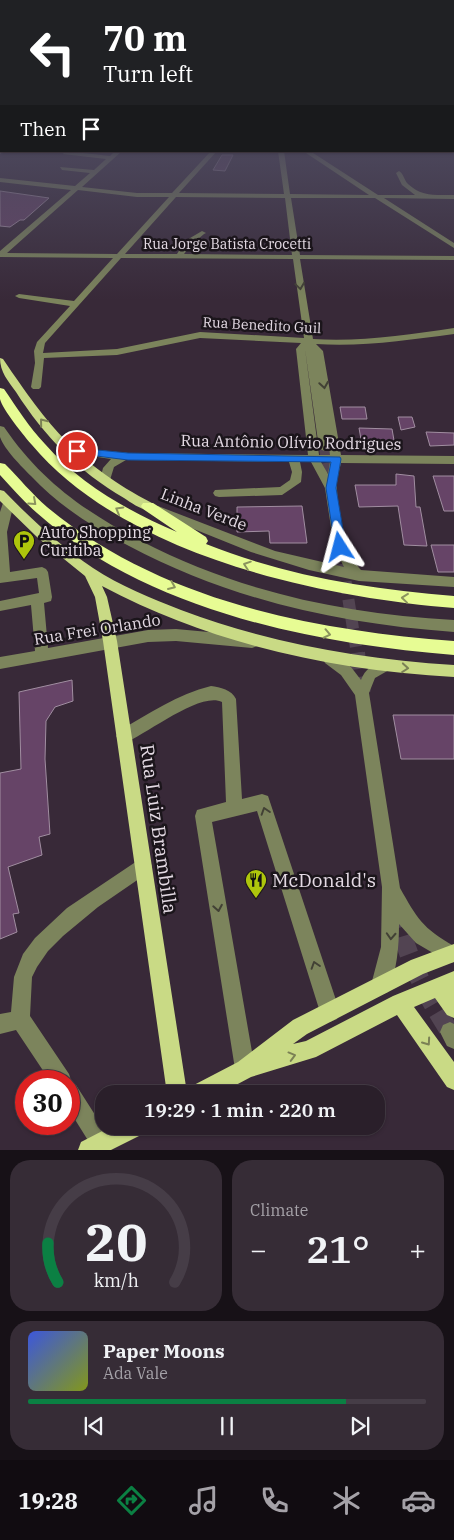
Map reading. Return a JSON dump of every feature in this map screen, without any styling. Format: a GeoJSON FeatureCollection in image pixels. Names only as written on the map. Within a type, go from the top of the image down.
{"type":"FeatureCollection","features":[{"type":"Feature","properties":{"kind":"highway"},"geometry":{"type":"LineString","coordinates":[[0,391],[41,449],[80,484],[103,501],[129,516],[227,558],[282,576],[331,588],[400,598],[454,602]]}},
{"type":"Feature","properties":{"kind":"highway"},"geometry":{"type":"LineString","coordinates":[[0,467],[22,492],[72,534],[103,553],[144,574],[190,594],[242,612],[331,635],[406,645],[454,648]]}},
{"type":"Feature","properties":{"kind":"highway"},"geometry":{"type":"LineString","coordinates":[[148,506],[227,558]]}},
{"type":"Feature","properties":{"kind":"main road","name":"Linha Verde"},"geometry":{"type":"LineString","coordinates":[[0,361],[39,418],[67,450],[105,480],[148,506]]}},
{"type":"Feature","properties":{"kind":"main road"},"geometry":{"type":"LineString","coordinates":[[4,498],[26,522],[90,572],[149,602],[182,616],[259,642],[330,659],[384,666],[454,671]]}},
{"type":"Feature","properties":{"kind":"main road","name":"Rua Luiz Brambilla"},"geometry":{"type":"LineString","coordinates":[[90,572],[101,597],[110,642],[175,1085]]}},
{"type":"Feature","properties":{"kind":"main road"},"geometry":{"type":"LineString","coordinates":[[245,1069],[289,1034],[418,966],[452,953]]}},
{"type":"Feature","properties":{"kind":"main road"},"geometry":{"type":"LineString","coordinates":[[214,1085],[245,1069],[309,1050],[446,983],[454,1008]]}},
{"type":"Feature","properties":{"kind":"main road"},"geometry":{"type":"LineString","coordinates":[[400,1004],[454,1080]]}},
{"type":"Feature","properties":{"kind":"main road"},"geometry":{"type":"LineString","coordinates":[[96,1147],[118,1135]]}},
{"type":"Feature","properties":{"kind":"street"},"geometry":{"type":"LineString","coordinates":[[0,255],[73,193]]}},
{"type":"Feature","properties":{"kind":"street"},"geometry":{"type":"LineString","coordinates":[[106,193],[174,196],[454,197]]}},
{"type":"Feature","properties":{"kind":"street"},"geometry":{"type":"LineString","coordinates":[[36,387],[40,367],[38,351],[41,342],[177,193]]}},
{"type":"Feature","properties":{"kind":"street"},"geometry":{"type":"LineString","coordinates":[[287,193],[324,448]]}},
{"type":"Feature","properties":{"kind":"street"},"geometry":{"type":"LineString","coordinates":[[371,193],[454,246]]}},
{"type":"Feature","properties":{"kind":"street"},"geometry":{"type":"LineString","coordinates":[[416,193],[421,196]]}},
{"type":"Feature","properties":{"kind":"street"},"geometry":{"type":"LineString","coordinates":[[179,256],[194,237],[202,233]]}},
{"type":"Feature","properties":{"kind":"street","name":"Rua Jorge Batista Crocetti"},"geometry":{"type":"LineString","coordinates":[[0,255],[454,258]]}},
{"type":"Feature","properties":{"kind":"street"},"geometry":{"type":"LineString","coordinates":[[19,296],[76,304]]}},
{"type":"Feature","properties":{"kind":"street","name":"Rua Benedito Guil"},"geometry":{"type":"LineString","coordinates":[[39,356],[116,352],[200,335],[308,342],[382,340],[454,331]]}},
{"type":"Feature","properties":{"kind":"street"},"geometry":{"type":"LineString","coordinates":[[308,342],[300,349],[314,459],[331,488]]}},
{"type":"Feature","properties":{"kind":"street"},"geometry":{"type":"LineString","coordinates":[[308,342],[319,351],[336,459],[331,488],[340,547],[349,565],[359,576]]}},
{"type":"Feature","properties":{"kind":"street"},"geometry":{"type":"LineString","coordinates":[[0,429],[31,470],[55,493],[92,520],[159,556],[238,586],[310,607],[370,619],[454,626]]}},
{"type":"Feature","properties":{"kind":"street","name":"Rua Antônio Olívio Rodrigues"},"geometry":{"type":"LineString","coordinates":[[67,450],[128,457],[454,460]]}},
{"type":"Feature","properties":{"kind":"street"},"geometry":{"type":"LineString","coordinates":[[105,480],[108,466],[128,457]]}},
{"type":"Feature","properties":{"kind":"street"},"geometry":{"type":"LineString","coordinates":[[218,493],[282,492],[295,482],[297,472],[294,458]]}},
{"type":"Feature","properties":{"kind":"street"},"geometry":{"type":"LineString","coordinates":[[0,606],[46,597],[42,572],[2,577],[1,532],[4,498]]}},
{"type":"Feature","properties":{"kind":"street","name":"Linha Verde"},"geometry":{"type":"LineString","coordinates":[[148,506],[271,554],[324,568],[359,576],[454,582]]}},
{"type":"Feature","properties":{"kind":"street"},"geometry":{"type":"LineString","coordinates":[[324,568],[333,562],[340,547]]}},
{"type":"Feature","properties":{"kind":"street"},"geometry":{"type":"LineString","coordinates":[[37,599],[42,654]]}},
{"type":"Feature","properties":{"kind":"street","name":"Rua Frei Orlando"},"geometry":{"type":"LineString","coordinates":[[0,662],[148,636],[176,634],[259,642]]}},
{"type":"Feature","properties":{"kind":"street"},"geometry":{"type":"LineString","coordinates":[[330,659],[346,671],[362,693],[392,887],[390,947],[381,985]]}},
{"type":"Feature","properties":{"kind":"street"},"geometry":{"type":"LineString","coordinates":[[362,693],[370,674],[384,666]]}},
{"type":"Feature","properties":{"kind":"street"},"geometry":{"type":"LineString","coordinates":[[124,736],[210,693],[222,694],[228,699],[234,809]]}},
{"type":"Feature","properties":{"kind":"street"},"geometry":{"type":"LineString","coordinates":[[245,1069],[203,816],[262,802],[330,1012]]}},
{"type":"Feature","properties":{"kind":"street"},"geometry":{"type":"LineString","coordinates":[[55,1070],[20,1019],[23,977],[35,951],[52,931],[143,866]]}},
{"type":"Feature","properties":{"kind":"street"},"geometry":{"type":"LineString","coordinates":[[392,887],[410,926],[428,942],[452,953]]}},
{"type":"Feature","properties":{"kind":"street"},"geometry":{"type":"LineString","coordinates":[[0,1024],[20,1019]]}},
{"type":"Feature","properties":{"kind":"street"},"geometry":{"type":"LineString","coordinates":[[80,1114],[96,1147]]}},
{"type":"Feature","properties":{"kind":"building"},"geometry":{"type":"Polygon","coordinates":[[[0,193],[49,198],[24,220],[20,220],[10,227],[0,226],[0,193]]]}},
{"type":"Feature","properties":{"kind":"building"},"geometry":{"type":"Polygon","coordinates":[[[340,407],[365,407],[367,419],[342,419],[340,407]]]}},
{"type":"Feature","properties":{"kind":"building"},"geometry":{"type":"Polygon","coordinates":[[[398,417],[412,417],[415,427],[401,430],[398,417]]]}},
{"type":"Feature","properties":{"kind":"building"},"geometry":{"type":"Polygon","coordinates":[[[359,428],[392,429],[395,446],[362,445],[359,428]]]}},
{"type":"Feature","properties":{"kind":"building"},"geometry":{"type":"Polygon","coordinates":[[[426,432],[454,433],[454,445],[430,446],[426,432]]]}},
{"type":"Feature","properties":{"kind":"building"},"geometry":{"type":"Polygon","coordinates":[[[396,474],[414,476],[416,507],[420,507],[427,546],[404,545],[398,506],[359,507],[355,485],[396,485],[396,474]]]}},
{"type":"Feature","properties":{"kind":"building"},"geometry":{"type":"Polygon","coordinates":[[[433,476],[454,476],[454,511],[444,511],[433,476]]]}},
{"type":"Feature","properties":{"kind":"building"},"geometry":{"type":"Polygon","coordinates":[[[302,506],[307,543],[270,543],[269,531],[237,532],[237,507],[302,506]]]}},
{"type":"Feature","properties":{"kind":"building"},"geometry":{"type":"Polygon","coordinates":[[[431,545],[454,545],[454,572],[438,572],[431,545]]]}},
{"type":"Feature","properties":{"kind":"building"},"geometry":{"type":"Polygon","coordinates":[[[72,680],[73,701],[55,707],[46,721],[45,759],[50,834],[39,837],[42,855],[8,867],[19,913],[13,914],[17,932],[0,939],[0,773],[21,769],[19,692],[72,680]]]}},
{"type":"Feature","properties":{"kind":"building"},"geometry":{"type":"Polygon","coordinates":[[[393,715],[454,715],[454,759],[401,759],[393,715]]]}},
{"type":"Feature","properties":{"kind":"tunnel"},"geometry":{"type":"LineString","coordinates":[[324,448],[329,479]]}},
{"type":"Feature","properties":{"kind":"tunnel"},"geometry":{"type":"LineString","coordinates":[[329,477],[331,489]]}},
{"type":"Feature","properties":{"kind":"tunnel"},"geometry":{"type":"LineString","coordinates":[[340,546],[357,654]]}},
{"type":"Feature","properties":{"kind":"tunnel"},"geometry":{"type":"LineString","coordinates":[[357,653],[363,694]]}},
{"type":"Feature","properties":{"kind":"tunnel"},"geometry":{"type":"LineString","coordinates":[[396,909],[410,958],[432,1003],[450,1032]]}},
{"type":"Feature","properties":{"kind":"place","name":"Auto Shopping Curitiba"},"geometry":{"type":"Point","coordinates":[24,560]}},
{"type":"Feature","properties":{"kind":"place","name":"McDonald's"},"geometry":{"type":"Point","coordinates":[256,899]}},
{"type":"Feature","properties":{"kind":"route"},"geometry":{"type":"LineString","coordinates":[[77,451],[128,457],[336,459],[331,488],[340,547]]}}]}
